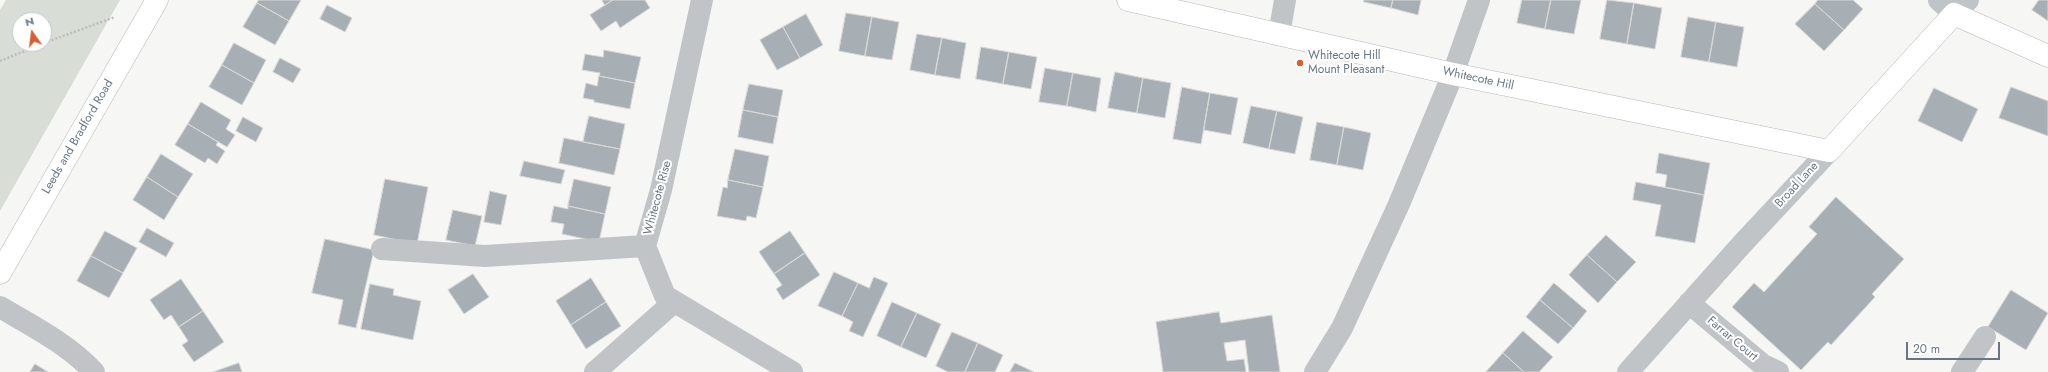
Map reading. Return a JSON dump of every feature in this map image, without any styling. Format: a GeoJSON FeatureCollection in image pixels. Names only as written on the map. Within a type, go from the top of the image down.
{"type":"FeatureCollection","features":[{"type":"Feature","properties":{"kind":"main road","name":"Whitecote Hill"},"geometry":{"type":"LineString","coordinates":[[1128,0],[1453,74],[1829,151]]}},
{"type":"Feature","properties":{"kind":"main road","name":"Leeds and Bradford Road"},"geometry":{"type":"LineString","coordinates":[[0,274],[155,3]]}},
{"type":"Feature","properties":{"kind":"main road"},"geometry":{"type":"LineString","coordinates":[[1953,5],[2048,56]]}},
{"type":"Feature","properties":{"kind":"main road","name":"Broad Lane"},"geometry":{"type":"LineString","coordinates":[[1829,151],[1953,5]]}},
{"type":"Feature","properties":{"kind":"street","name":"Whitecote Rise"},"geometry":{"type":"LineString","coordinates":[[702,0],[661,190],[645,246],[665,296],[792,372]]}},
{"type":"Feature","properties":{"kind":"street"},"geometry":{"type":"LineString","coordinates":[[1279,35],[1285,0]]}},
{"type":"Feature","properties":{"kind":"street"},"geometry":{"type":"LineString","coordinates":[[1315,372],[1342,328],[1396,211],[1453,74],[1479,0]]}},
{"type":"Feature","properties":{"kind":"street","name":"Broad Lane"},"geometry":{"type":"LineString","coordinates":[[1633,371],[1689,303],[1829,151]]}},
{"type":"Feature","properties":{"kind":"street"},"geometry":{"type":"LineString","coordinates":[[382,249],[485,256],[645,246]]}},
{"type":"Feature","properties":{"kind":"street"},"geometry":{"type":"LineString","coordinates":[[595,372],[674,302]]}},
{"type":"Feature","properties":{"kind":"street","name":"Farrar Court"},"geometry":{"type":"LineString","coordinates":[[1689,303],[1763,365],[1778,372]]}},
{"type":"Feature","properties":{"kind":"street"},"geometry":{"type":"LineString","coordinates":[[0,307],[60,344],[82,360],[94,372]]}},
{"type":"Feature","properties":{"kind":"street"},"geometry":{"type":"LineString","coordinates":[[1962,372],[1985,337]]}},
{"type":"Feature","properties":{"kind":"path"},"geometry":{"type":"LineString","coordinates":[[52,41],[155,3]]}},
{"type":"Feature","properties":{"kind":"path"},"geometry":{"type":"LineString","coordinates":[[0,61],[23,52]]}},
{"type":"Feature","properties":{"kind":"shaded area"},"geometry":{"type":"Polygon","coordinates":[[[6,0],[120,0],[0,211],[0,10],[6,0]]]}},
{"type":"Feature","properties":{"kind":"building"},"geometry":{"type":"Polygon","coordinates":[[[259,0],[301,0],[289,21],[257,3],[259,0]]]}},
{"type":"Feature","properties":{"kind":"building"},"geometry":{"type":"Polygon","coordinates":[[[602,0],[613,0],[605,5],[602,0]]]}},
{"type":"Feature","properties":{"kind":"building"},"geometry":{"type":"Polygon","coordinates":[[[613,0],[645,0],[650,8],[620,28],[616,21],[601,31],[590,15],[613,0]]]}},
{"type":"Feature","properties":{"kind":"building"},"geometry":{"type":"Polygon","coordinates":[[[1364,0],[1393,0],[1391,8],[1364,2],[1364,0]]]}},
{"type":"Feature","properties":{"kind":"building"},"geometry":{"type":"Polygon","coordinates":[[[1393,0],[1421,0],[1418,15],[1391,8],[1393,0]]]}},
{"type":"Feature","properties":{"kind":"building"},"geometry":{"type":"Polygon","coordinates":[[[1522,0],[1551,0],[1545,29],[1517,23],[1522,0]]]}},
{"type":"Feature","properties":{"kind":"building"},"geometry":{"type":"Polygon","coordinates":[[[1551,0],[1581,0],[1574,34],[1545,29],[1551,0]]]}},
{"type":"Feature","properties":{"kind":"building"},"geometry":{"type":"Polygon","coordinates":[[[1607,0],[1634,3],[1627,44],[1600,39],[1607,0]]]}},
{"type":"Feature","properties":{"kind":"building"},"geometry":{"type":"Polygon","coordinates":[[[1818,0],[1853,0],[1863,9],[1844,30],[1815,4],[1818,0]]]}},
{"type":"Feature","properties":{"kind":"building"},"geometry":{"type":"Polygon","coordinates":[[[2039,0],[2048,0],[2048,21],[2032,10],[2039,0]]]}},
{"type":"Feature","properties":{"kind":"building"},"geometry":{"type":"Polygon","coordinates":[[[257,3],[289,21],[275,45],[243,27],[257,3]]]}},
{"type":"Feature","properties":{"kind":"building"},"geometry":{"type":"Polygon","coordinates":[[[1634,3],[1662,8],[1655,49],[1627,44],[1634,3]]]}},
{"type":"Feature","properties":{"kind":"building"},"geometry":{"type":"Polygon","coordinates":[[[1815,4],[1844,30],[1824,51],[1795,24],[1815,4]]]}},
{"type":"Feature","properties":{"kind":"building"},"geometry":{"type":"Polygon","coordinates":[[[327,5],[352,18],[345,32],[320,19],[327,5]]]}},
{"type":"Feature","properties":{"kind":"building"},"geometry":{"type":"Polygon","coordinates":[[[846,13],[872,17],[865,56],[839,51],[846,13]]]}},
{"type":"Feature","properties":{"kind":"building"},"geometry":{"type":"Polygon","coordinates":[[[806,14],[823,45],[800,58],[783,27],[806,14]]]}},
{"type":"Feature","properties":{"kind":"building"},"geometry":{"type":"Polygon","coordinates":[[[872,17],[899,22],[892,60],[865,56],[872,17]]]}},
{"type":"Feature","properties":{"kind":"building"},"geometry":{"type":"Polygon","coordinates":[[[1688,17],[1716,22],[1709,62],[1681,57],[1688,17]]]}},
{"type":"Feature","properties":{"kind":"building"},"geometry":{"type":"Polygon","coordinates":[[[1716,22],[1744,27],[1737,67],[1709,62],[1716,22]]]}},
{"type":"Feature","properties":{"kind":"building"},"geometry":{"type":"Polygon","coordinates":[[[783,27],[800,58],[777,70],[760,40],[783,27]]]}},
{"type":"Feature","properties":{"kind":"building"},"geometry":{"type":"Polygon","coordinates":[[[917,34],[942,38],[935,75],[910,70],[917,34]]]}},
{"type":"Feature","properties":{"kind":"building"},"geometry":{"type":"Polygon","coordinates":[[[942,38],[966,43],[960,79],[935,75],[942,38]]]}},
{"type":"Feature","properties":{"kind":"building"},"geometry":{"type":"Polygon","coordinates":[[[234,43],[266,60],[254,83],[222,65],[234,43]]]}},
{"type":"Feature","properties":{"kind":"building"},"geometry":{"type":"Polygon","coordinates":[[[981,47],[1009,52],[1003,84],[976,79],[981,47]]]}},
{"type":"Feature","properties":{"kind":"building"},"geometry":{"type":"Polygon","coordinates":[[[604,50],[641,57],[635,83],[599,76],[600,73],[582,70],[585,54],[603,57],[604,50]]]}},
{"type":"Feature","properties":{"kind":"building"},"geometry":{"type":"Polygon","coordinates":[[[1009,52],[1037,57],[1031,89],[1003,84],[1009,52]]]}},
{"type":"Feature","properties":{"kind":"building"},"geometry":{"type":"Polygon","coordinates":[[[280,58],[301,69],[293,83],[273,72],[280,58]]]}},
{"type":"Feature","properties":{"kind":"building"},"geometry":{"type":"Polygon","coordinates":[[[222,65],[254,83],[242,105],[209,87],[222,65]]]}},
{"type":"Feature","properties":{"kind":"building"},"geometry":{"type":"Polygon","coordinates":[[[1045,68],[1073,73],[1067,106],[1039,102],[1045,68]]]}},
{"type":"Feature","properties":{"kind":"building"},"geometry":{"type":"Polygon","coordinates":[[[1115,72],[1143,78],[1137,113],[1108,108],[1115,72]]]}},
{"type":"Feature","properties":{"kind":"building"},"geometry":{"type":"Polygon","coordinates":[[[1073,73],[1101,78],[1096,112],[1067,106],[1073,73]]]}},
{"type":"Feature","properties":{"kind":"building"},"geometry":{"type":"Polygon","coordinates":[[[599,76],[635,83],[630,109],[594,102],[594,100],[583,98],[586,83],[597,86],[599,76]]]}},
{"type":"Feature","properties":{"kind":"building"},"geometry":{"type":"Polygon","coordinates":[[[1143,78],[1171,83],[1165,118],[1137,113],[1143,78]]]}},
{"type":"Feature","properties":{"kind":"building"},"geometry":{"type":"Polygon","coordinates":[[[749,84],[783,90],[778,117],[743,110],[749,84]]]}},
{"type":"Feature","properties":{"kind":"building"},"geometry":{"type":"Polygon","coordinates":[[[1182,87],[1210,93],[1201,144],[1173,139],[1182,87]]]}},
{"type":"Feature","properties":{"kind":"building"},"geometry":{"type":"Polygon","coordinates":[[[2011,87],[2048,101],[2048,136],[1999,118],[2011,87]]]}},
{"type":"Feature","properties":{"kind":"building"},"geometry":{"type":"Polygon","coordinates":[[[1934,88],[1978,109],[1962,142],[1918,121],[1934,88]]]}},
{"type":"Feature","properties":{"kind":"building"},"geometry":{"type":"Polygon","coordinates":[[[1210,93],[1238,98],[1231,135],[1204,130],[1210,93]]]}},
{"type":"Feature","properties":{"kind":"building"},"geometry":{"type":"Polygon","coordinates":[[[201,102],[231,120],[226,129],[235,135],[227,147],[188,124],[201,102]]]}},
{"type":"Feature","properties":{"kind":"building"},"geometry":{"type":"Polygon","coordinates":[[[1251,106],[1277,111],[1269,149],[1243,143],[1251,106]]]}},
{"type":"Feature","properties":{"kind":"building"},"geometry":{"type":"Polygon","coordinates":[[[743,110],[778,117],[773,144],[738,137],[743,110]]]}},
{"type":"Feature","properties":{"kind":"building"},"geometry":{"type":"Polygon","coordinates":[[[1277,111],[1303,117],[1295,154],[1269,149],[1277,111]]]}},
{"type":"Feature","properties":{"kind":"building"},"geometry":{"type":"Polygon","coordinates":[[[589,116],[625,124],[620,149],[583,142],[589,116]]]}},
{"type":"Feature","properties":{"kind":"building"},"geometry":{"type":"Polygon","coordinates":[[[243,117],[263,128],[256,142],[236,131],[243,117]]]}},
{"type":"Feature","properties":{"kind":"building"},"geometry":{"type":"Polygon","coordinates":[[[1317,122],[1344,127],[1337,165],[1310,160],[1317,122]]]}},
{"type":"Feature","properties":{"kind":"building"},"geometry":{"type":"Polygon","coordinates":[[[188,124],[218,142],[216,145],[225,151],[217,164],[208,158],[205,163],[175,145],[188,124]]]}},
{"type":"Feature","properties":{"kind":"building"},"geometry":{"type":"Polygon","coordinates":[[[1344,127],[1371,133],[1363,170],[1337,165],[1344,127]]]}},
{"type":"Feature","properties":{"kind":"building"},"geometry":{"type":"Polygon","coordinates":[[[564,138],[620,149],[614,175],[559,163],[564,138]]]}},
{"type":"Feature","properties":{"kind":"building"},"geometry":{"type":"Polygon","coordinates":[[[735,149],[769,156],[763,187],[728,180],[735,149]]]}},
{"type":"Feature","properties":{"kind":"building"},"geometry":{"type":"Polygon","coordinates":[[[1659,153],[1710,163],[1704,195],[1665,187],[1667,175],[1656,173],[1659,153]]]}},
{"type":"Feature","properties":{"kind":"building"},"geometry":{"type":"Polygon","coordinates":[[[161,154],[193,174],[178,197],[147,177],[161,154]]]}},
{"type":"Feature","properties":{"kind":"building"},"geometry":{"type":"Polygon","coordinates":[[[524,161],[565,170],[561,184],[520,176],[524,161]]]}},
{"type":"Feature","properties":{"kind":"building"},"geometry":{"type":"Polygon","coordinates":[[[147,177],[178,197],[164,220],[133,200],[147,177]]]}},
{"type":"Feature","properties":{"kind":"building"},"geometry":{"type":"Polygon","coordinates":[[[385,179],[428,187],[417,244],[374,235],[385,179]]]}},
{"type":"Feature","properties":{"kind":"building"},"geometry":{"type":"Polygon","coordinates":[[[574,179],[611,187],[605,214],[568,206],[574,179]]]}},
{"type":"Feature","properties":{"kind":"building"},"geometry":{"type":"Polygon","coordinates":[[[728,180],[763,187],[756,218],[747,216],[746,221],[717,216],[723,187],[727,188],[728,180]]]}},
{"type":"Feature","properties":{"kind":"building"},"geometry":{"type":"Polygon","coordinates":[[[1636,182],[1704,195],[1695,243],[1655,236],[1661,205],[1633,200],[1636,182]]]}},
{"type":"Feature","properties":{"kind":"building"},"geometry":{"type":"Polygon","coordinates":[[[490,191],[507,195],[501,225],[484,222],[490,191]]]}},
{"type":"Feature","properties":{"kind":"building"},"geometry":{"type":"Polygon","coordinates":[[[1836,197],[1904,259],[1872,294],[1875,297],[1831,345],[1828,342],[1801,370],[1732,307],[1754,283],[1764,292],[1817,234],[1809,227],[1836,197]]]}},
{"type":"Feature","properties":{"kind":"building"},"geometry":{"type":"Polygon","coordinates":[[[554,206],[568,209],[568,206],[605,214],[599,242],[562,234],[564,224],[551,222],[554,206]]]}},
{"type":"Feature","properties":{"kind":"building"},"geometry":{"type":"Polygon","coordinates":[[[453,210],[482,216],[475,246],[446,240],[453,210]]]}},
{"type":"Feature","properties":{"kind":"building"},"geometry":{"type":"Polygon","coordinates":[[[147,228],[174,243],[166,257],[139,242],[147,228]]]}},
{"type":"Feature","properties":{"kind":"building"},"geometry":{"type":"Polygon","coordinates":[[[105,231],[137,248],[123,273],[91,256],[105,231]]]}},
{"type":"Feature","properties":{"kind":"building"},"geometry":{"type":"Polygon","coordinates":[[[790,231],[805,253],[774,274],[759,252],[790,231]]]}},
{"type":"Feature","properties":{"kind":"building"},"geometry":{"type":"Polygon","coordinates":[[[1606,235],[1636,262],[1617,282],[1587,255],[1606,235]]]}},
{"type":"Feature","properties":{"kind":"building"},"geometry":{"type":"Polygon","coordinates":[[[325,239],[374,250],[356,328],[338,324],[343,300],[312,293],[325,239]]]}},
{"type":"Feature","properties":{"kind":"building"},"geometry":{"type":"Polygon","coordinates":[[[805,253],[820,275],[783,300],[776,289],[782,285],[774,274],[805,253]]]}},
{"type":"Feature","properties":{"kind":"building"},"geometry":{"type":"Polygon","coordinates":[[[1587,255],[1617,282],[1598,303],[1569,275],[1587,255]]]}},
{"type":"Feature","properties":{"kind":"building"},"geometry":{"type":"Polygon","coordinates":[[[91,256],[123,273],[109,298],[77,281],[91,256]]]}},
{"type":"Feature","properties":{"kind":"building"},"geometry":{"type":"Polygon","coordinates":[[[834,272],[858,283],[842,316],[818,306],[834,272]]]}},
{"type":"Feature","properties":{"kind":"building"},"geometry":{"type":"Polygon","coordinates":[[[473,274],[489,297],[464,314],[448,290],[473,274]]]}},
{"type":"Feature","properties":{"kind":"building"},"geometry":{"type":"Polygon","coordinates":[[[874,277],[888,283],[863,337],[849,331],[853,322],[842,316],[858,283],[869,288],[874,277]]]}},
{"type":"Feature","properties":{"kind":"building"},"geometry":{"type":"Polygon","coordinates":[[[591,278],[606,302],[571,325],[556,301],[591,278]]]}},
{"type":"Feature","properties":{"kind":"building"},"geometry":{"type":"Polygon","coordinates":[[[181,279],[203,311],[179,327],[171,315],[164,320],[150,300],[181,279]]]}},
{"type":"Feature","properties":{"kind":"building"},"geometry":{"type":"Polygon","coordinates":[[[1554,283],[1587,311],[1573,328],[1540,300],[1554,283]]]}},
{"type":"Feature","properties":{"kind":"building"},"geometry":{"type":"Polygon","coordinates":[[[370,284],[394,289],[393,295],[421,301],[413,340],[361,329],[370,284]]]}},
{"type":"Feature","properties":{"kind":"building"},"geometry":{"type":"Polygon","coordinates":[[[2011,290],[2048,313],[2026,350],[1988,327],[2011,290]]]}},
{"type":"Feature","properties":{"kind":"building"},"geometry":{"type":"Polygon","coordinates":[[[1540,300],[1573,328],[1558,344],[1526,317],[1540,300]]]}},
{"type":"Feature","properties":{"kind":"building"},"geometry":{"type":"Polygon","coordinates":[[[606,302],[621,326],[586,349],[571,325],[606,302]]]}},
{"type":"Feature","properties":{"kind":"building"},"geometry":{"type":"Polygon","coordinates":[[[892,302],[917,313],[901,347],[877,336],[892,302]]]}},
{"type":"Feature","properties":{"kind":"building"},"geometry":{"type":"Polygon","coordinates":[[[203,311],[224,342],[194,362],[182,345],[188,341],[179,327],[203,311]]]}},
{"type":"Feature","properties":{"kind":"building"},"geometry":{"type":"Polygon","coordinates":[[[1219,312],[1221,323],[1272,315],[1280,372],[1249,372],[1245,340],[1224,343],[1227,361],[1244,359],[1246,372],[1163,372],[1156,322],[1219,312]]]}},
{"type":"Feature","properties":{"kind":"building"},"geometry":{"type":"Polygon","coordinates":[[[917,313],[941,324],[926,358],[901,347],[917,313]]]}},
{"type":"Feature","properties":{"kind":"building"},"geometry":{"type":"Polygon","coordinates":[[[1523,331],[1553,357],[1539,372],[1524,372],[1503,353],[1523,331]]]}},
{"type":"Feature","properties":{"kind":"building"},"geometry":{"type":"Polygon","coordinates":[[[952,332],[978,343],[965,372],[948,372],[936,366],[952,332]]]}},
{"type":"Feature","properties":{"kind":"building"},"geometry":{"type":"Polygon","coordinates":[[[978,343],[1003,355],[995,372],[965,372],[978,343]]]}},
{"type":"Feature","properties":{"kind":"building"},"geometry":{"type":"Polygon","coordinates":[[[1503,353],[1524,372],[1486,372],[1503,353]]]}},
{"type":"Feature","properties":{"kind":"building"},"geometry":{"type":"Polygon","coordinates":[[[239,363],[242,372],[213,372],[239,363]]]}},
{"type":"Feature","properties":{"kind":"building"},"geometry":{"type":"Polygon","coordinates":[[[1015,363],[1034,372],[1010,372],[1015,363]]]}},
{"type":"Feature","properties":{"kind":"building"},"geometry":{"type":"Polygon","coordinates":[[[35,364],[48,372],[30,372],[35,364]]]}},
{"type":"Feature","properties":{"kind":"place","name":"Whitecote Hill Mount Pleasant"},"geometry":{"type":"Point","coordinates":[1300,63]}}]}
